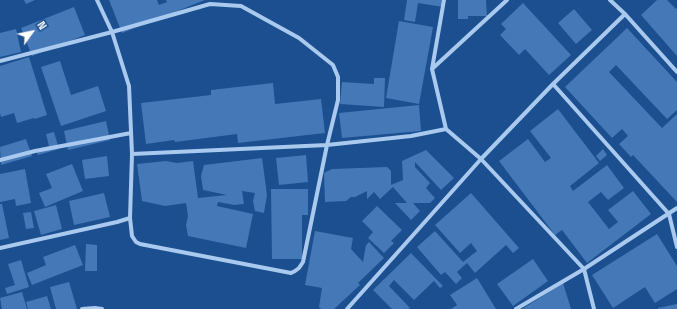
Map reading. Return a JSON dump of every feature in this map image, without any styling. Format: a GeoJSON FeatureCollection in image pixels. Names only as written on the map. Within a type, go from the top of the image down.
{"type":"FeatureCollection","features":[{"type":"Feature","properties":{"kind":"street"},"geometry":{"type":"LineString","coordinates":[[0,61],[112,32],[210,4],[241,6],[299,38],[333,65],[338,77],[338,100],[327,145],[303,262],[296,272],[291,273],[136,242],[132,236],[130,218],[132,154],[128,86],[112,32],[97,0]]}},
{"type":"Feature","properties":{"kind":"street"},"geometry":{"type":"LineString","coordinates":[[444,0],[432,69],[446,129],[481,160],[584,269],[594,309]]}},
{"type":"Feature","properties":{"kind":"street"},"geometry":{"type":"LineString","coordinates":[[432,69],[507,0]]}},
{"type":"Feature","properties":{"kind":"street"},"geometry":{"type":"LineString","coordinates":[[610,0],[625,14],[677,72]]}},
{"type":"Feature","properties":{"kind":"street"},"geometry":{"type":"LineString","coordinates":[[347,309],[481,160],[554,84],[625,14]]}},
{"type":"Feature","properties":{"kind":"street"},"geometry":{"type":"LineString","coordinates":[[554,84],[669,214],[677,247]]}},
{"type":"Feature","properties":{"kind":"street"},"geometry":{"type":"LineString","coordinates":[[132,154],[327,145],[411,136],[446,129]]}},
{"type":"Feature","properties":{"kind":"street"},"geometry":{"type":"LineString","coordinates":[[0,160],[35,151],[131,133]]}},
{"type":"Feature","properties":{"kind":"street"},"geometry":{"type":"LineString","coordinates":[[516,309],[584,269],[677,208]]}},
{"type":"Feature","properties":{"kind":"street"},"geometry":{"type":"LineString","coordinates":[[0,248],[130,218]]}},
{"type":"Feature","properties":{"kind":"street"},"geometry":{"type":"LineString","coordinates":[[82,309],[102,309]]}},
{"type":"Feature","properties":{"kind":"building"},"geometry":{"type":"Polygon","coordinates":[[[24,0],[35,0],[26,4],[24,0]]]}},
{"type":"Feature","properties":{"kind":"building"},"geometry":{"type":"Polygon","coordinates":[[[109,0],[157,0],[159,5],[167,2],[166,0],[205,0],[122,33],[109,0]]]}},
{"type":"Feature","properties":{"kind":"building"},"geometry":{"type":"Polygon","coordinates":[[[407,0],[444,0],[443,7],[418,3],[415,22],[404,20],[407,0]]]}},
{"type":"Feature","properties":{"kind":"building"},"geometry":{"type":"Polygon","coordinates":[[[458,0],[486,0],[487,16],[468,16],[468,19],[458,19],[458,0]]]}},
{"type":"Feature","properties":{"kind":"building"},"geometry":{"type":"Polygon","coordinates":[[[657,0],[667,0],[676,9],[677,8],[677,56],[641,15],[657,0]]]}},
{"type":"Feature","properties":{"kind":"building"},"geometry":{"type":"Polygon","coordinates":[[[523,3],[571,55],[549,75],[525,49],[519,55],[500,35],[506,29],[501,24],[523,3]]]}},
{"type":"Feature","properties":{"kind":"building"},"geometry":{"type":"Polygon","coordinates":[[[74,7],[85,35],[32,56],[21,28],[74,7]]]}},
{"type":"Feature","properties":{"kind":"building"},"geometry":{"type":"Polygon","coordinates":[[[574,9],[592,30],[576,44],[558,23],[574,9]]]}},
{"type":"Feature","properties":{"kind":"building"},"geometry":{"type":"Polygon","coordinates":[[[399,21],[433,27],[419,104],[386,98],[399,21]]]}},
{"type":"Feature","properties":{"kind":"building"},"geometry":{"type":"Polygon","coordinates":[[[627,28],[677,82],[677,110],[667,119],[616,65],[609,72],[662,128],[677,114],[677,202],[633,155],[631,157],[619,144],[628,136],[622,129],[612,138],[565,87],[627,28]]]}},
{"type":"Feature","properties":{"kind":"building"},"geometry":{"type":"Polygon","coordinates":[[[16,29],[21,52],[0,57],[0,33],[16,29]]]}},
{"type":"Feature","properties":{"kind":"building"},"geometry":{"type":"Polygon","coordinates":[[[29,57],[47,115],[17,123],[14,113],[1,117],[0,66],[29,57]]]}},
{"type":"Feature","properties":{"kind":"building"},"geometry":{"type":"Polygon","coordinates":[[[60,61],[71,95],[98,86],[106,111],[61,126],[41,67],[60,61]]]}},
{"type":"Feature","properties":{"kind":"building"},"geometry":{"type":"Polygon","coordinates":[[[374,78],[385,78],[384,107],[340,104],[342,82],[374,84],[374,78]]]}},
{"type":"Feature","properties":{"kind":"building"},"geometry":{"type":"Polygon","coordinates":[[[273,83],[275,104],[321,99],[325,133],[238,143],[237,134],[146,144],[141,103],[211,95],[211,90],[273,83]]]}},
{"type":"Feature","properties":{"kind":"building"},"geometry":{"type":"Polygon","coordinates":[[[419,105],[421,131],[342,138],[339,113],[419,105]]]}},
{"type":"Feature","properties":{"kind":"building"},"geometry":{"type":"Polygon","coordinates":[[[558,109],[599,163],[570,186],[573,191],[607,165],[624,188],[608,200],[601,192],[588,202],[609,229],[618,222],[608,210],[633,191],[651,214],[587,263],[562,230],[555,235],[499,161],[528,139],[545,162],[551,158],[530,131],[558,109]]]}},
{"type":"Feature","properties":{"kind":"building"},"geometry":{"type":"Polygon","coordinates":[[[106,121],[110,140],[68,150],[64,131],[106,121]]]}},
{"type":"Feature","properties":{"kind":"building"},"geometry":{"type":"Polygon","coordinates":[[[54,132],[59,149],[38,155],[36,150],[49,146],[46,134],[54,132]]]}},
{"type":"Feature","properties":{"kind":"building"},"geometry":{"type":"Polygon","coordinates":[[[26,139],[32,156],[1,165],[0,147],[26,139]]]}},
{"type":"Feature","properties":{"kind":"building"},"geometry":{"type":"Polygon","coordinates":[[[603,149],[607,155],[600,161],[596,156],[603,149]]]}},
{"type":"Feature","properties":{"kind":"building"},"geometry":{"type":"Polygon","coordinates":[[[426,150],[454,178],[441,190],[415,162],[415,167],[430,183],[426,188],[435,198],[430,203],[413,203],[420,211],[411,220],[395,203],[407,203],[393,187],[380,199],[374,192],[367,199],[367,191],[355,197],[351,197],[346,201],[325,202],[324,173],[332,169],[387,167],[391,171],[391,185],[403,180],[402,161],[426,150]]]}},
{"type":"Feature","properties":{"kind":"building"},"geometry":{"type":"Polygon","coordinates":[[[306,155],[308,182],[279,185],[276,158],[306,155]]]}},
{"type":"Feature","properties":{"kind":"building"},"geometry":{"type":"Polygon","coordinates":[[[107,156],[109,176],[85,179],[82,160],[107,156]]]}},
{"type":"Feature","properties":{"kind":"building"},"geometry":{"type":"Polygon","coordinates":[[[262,158],[267,195],[264,213],[255,211],[253,201],[255,193],[242,191],[244,204],[234,205],[218,202],[217,206],[253,214],[246,248],[188,236],[186,225],[188,216],[186,203],[165,206],[142,201],[137,164],[166,161],[177,163],[193,161],[198,198],[227,195],[203,190],[201,176],[204,165],[262,158]]]}},
{"type":"Feature","properties":{"kind":"building"},"geometry":{"type":"Polygon","coordinates":[[[72,164],[83,191],[45,207],[39,193],[52,188],[46,174],[72,164]]]}},
{"type":"Feature","properties":{"kind":"building"},"geometry":{"type":"Polygon","coordinates":[[[25,169],[31,203],[16,206],[15,199],[0,202],[0,174],[25,169]]]}},
{"type":"Feature","properties":{"kind":"building"},"geometry":{"type":"Polygon","coordinates":[[[271,189],[308,189],[308,215],[302,215],[302,259],[272,259],[271,189]]]}},
{"type":"Feature","properties":{"kind":"building"},"geometry":{"type":"Polygon","coordinates":[[[104,193],[110,217],[74,225],[69,201],[104,193]]]}},
{"type":"Feature","properties":{"kind":"building"},"geometry":{"type":"Polygon","coordinates":[[[471,193],[519,248],[513,253],[506,245],[475,273],[467,263],[457,272],[462,278],[456,284],[445,272],[441,275],[417,247],[435,231],[463,262],[477,251],[471,243],[460,253],[435,225],[471,193]]]}},
{"type":"Feature","properties":{"kind":"building"},"geometry":{"type":"Polygon","coordinates":[[[0,204],[2,204],[9,238],[0,240],[0,204]]]}},
{"type":"Feature","properties":{"kind":"building"},"geometry":{"type":"Polygon","coordinates":[[[56,205],[62,229],[41,235],[34,211],[56,205]]]}},
{"type":"Feature","properties":{"kind":"building"},"geometry":{"type":"Polygon","coordinates":[[[377,206],[402,230],[391,241],[394,243],[384,253],[368,238],[373,232],[362,221],[377,206]]]}},
{"type":"Feature","properties":{"kind":"building"},"geometry":{"type":"Polygon","coordinates":[[[31,212],[34,228],[26,229],[23,213],[31,212]]]}},
{"type":"Feature","properties":{"kind":"building"},"geometry":{"type":"Polygon","coordinates":[[[315,231],[353,238],[351,249],[363,262],[366,245],[369,242],[384,258],[358,283],[360,285],[334,309],[321,309],[319,307],[322,288],[305,285],[315,231]]]}},
{"type":"Feature","properties":{"kind":"building"},"geometry":{"type":"Polygon","coordinates":[[[657,234],[677,266],[677,289],[655,303],[645,287],[613,308],[592,275],[657,234]]]}},
{"type":"Feature","properties":{"kind":"building"},"geometry":{"type":"Polygon","coordinates":[[[86,244],[97,245],[97,271],[85,271],[86,244]]]}},
{"type":"Feature","properties":{"kind":"building"},"geometry":{"type":"Polygon","coordinates":[[[75,245],[83,265],[32,285],[27,273],[46,265],[43,257],[75,245]]]}},
{"type":"Feature","properties":{"kind":"building"},"geometry":{"type":"Polygon","coordinates":[[[411,253],[443,286],[440,288],[434,281],[414,300],[394,280],[389,286],[410,308],[392,309],[373,290],[411,253]]]}},
{"type":"Feature","properties":{"kind":"building"},"geometry":{"type":"Polygon","coordinates":[[[533,259],[548,281],[513,306],[497,284],[533,259]]]}},
{"type":"Feature","properties":{"kind":"building"},"geometry":{"type":"Polygon","coordinates":[[[21,260],[29,287],[7,294],[5,288],[15,285],[8,264],[21,260]]]}},
{"type":"Feature","properties":{"kind":"building"},"geometry":{"type":"Polygon","coordinates":[[[477,278],[496,309],[451,309],[457,305],[450,295],[477,278]]]}},
{"type":"Feature","properties":{"kind":"building"},"geometry":{"type":"Polygon","coordinates":[[[69,282],[77,309],[56,309],[50,287],[69,282]]]}},
{"type":"Feature","properties":{"kind":"building"},"geometry":{"type":"Polygon","coordinates":[[[563,283],[571,309],[522,309],[563,283]]]}},
{"type":"Feature","properties":{"kind":"building"},"geometry":{"type":"Polygon","coordinates":[[[22,292],[27,309],[2,309],[0,298],[22,292]]]}},
{"type":"Feature","properties":{"kind":"building"},"geometry":{"type":"Polygon","coordinates":[[[47,296],[51,309],[28,309],[26,302],[47,296]]]}},
{"type":"Feature","properties":{"kind":"building"},"geometry":{"type":"Polygon","coordinates":[[[677,304],[677,309],[658,309],[658,308],[677,304]]]}}]}
